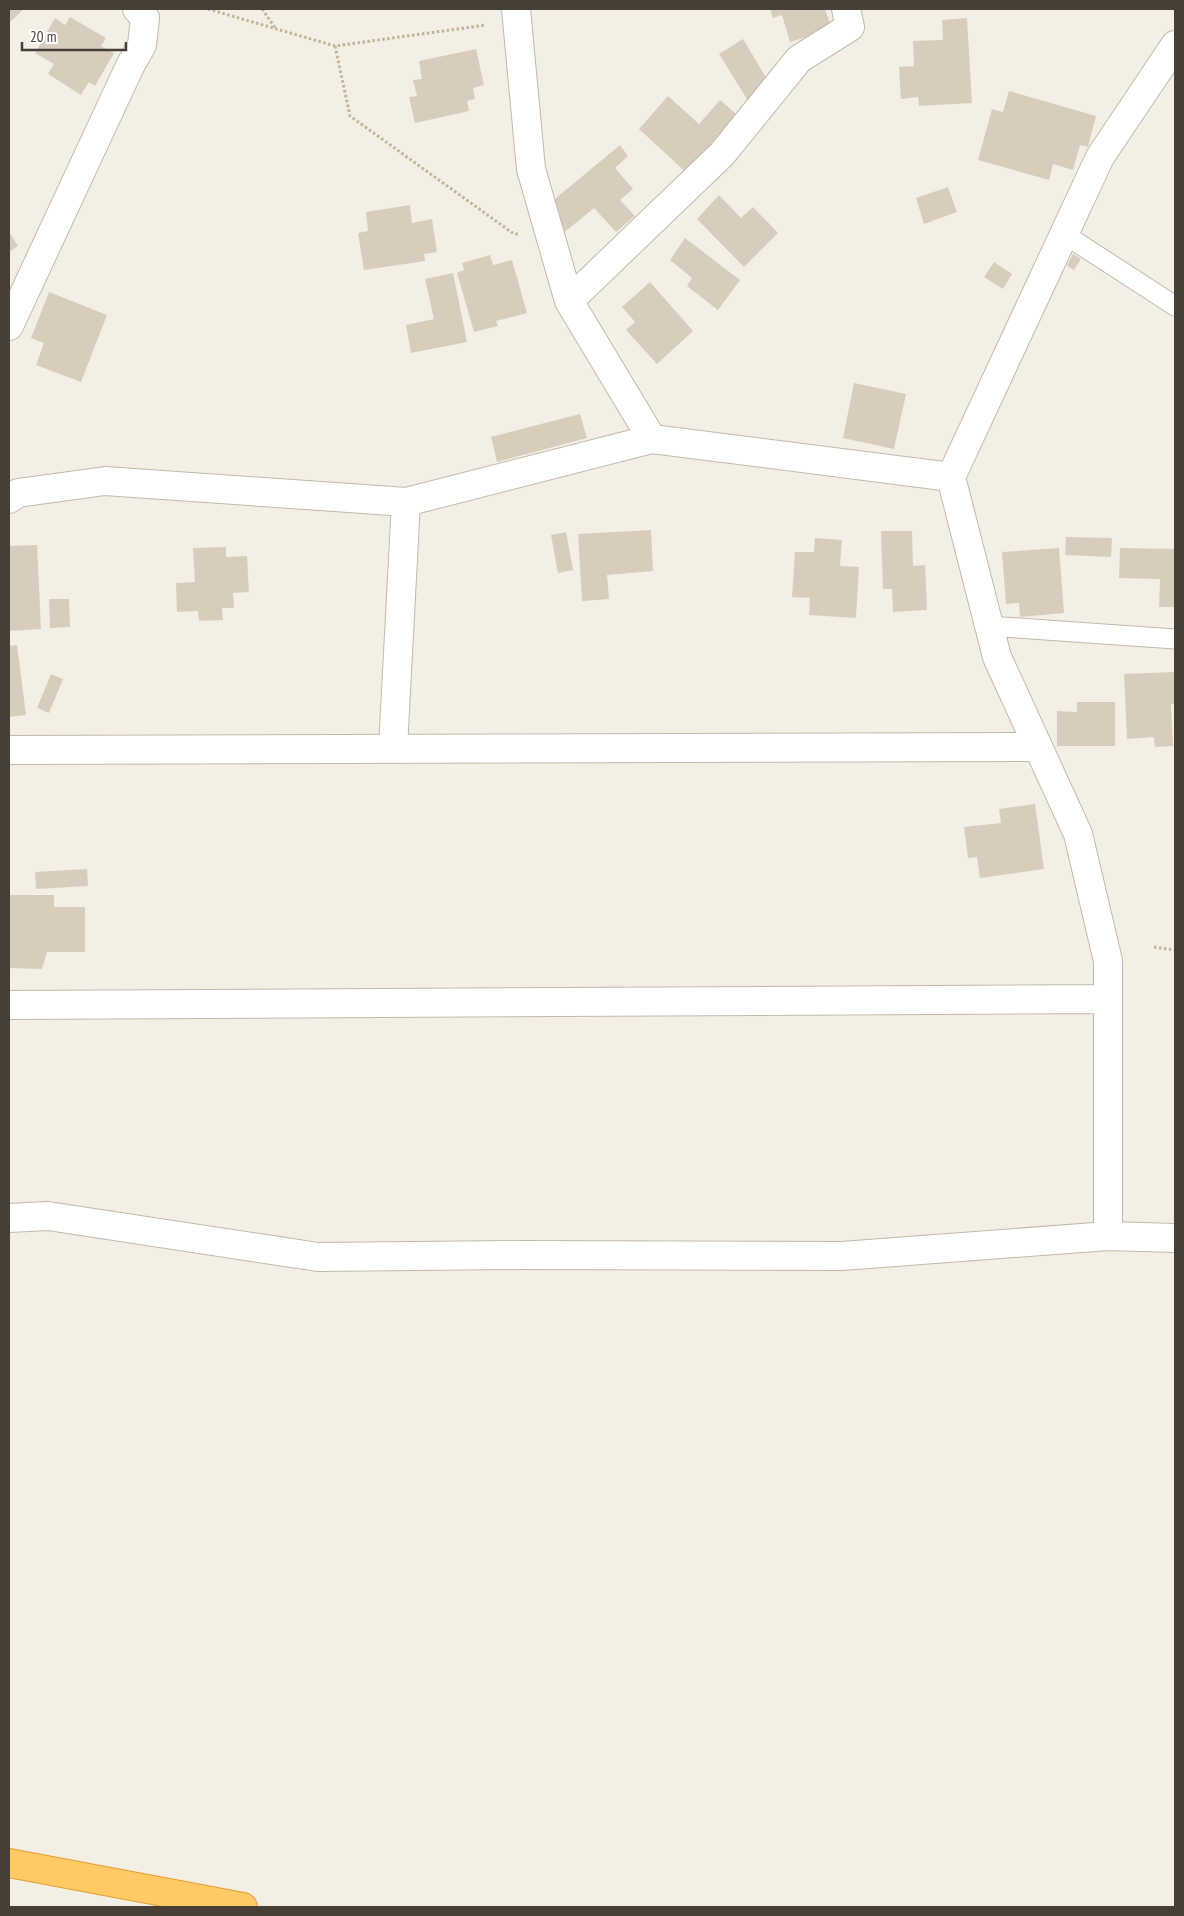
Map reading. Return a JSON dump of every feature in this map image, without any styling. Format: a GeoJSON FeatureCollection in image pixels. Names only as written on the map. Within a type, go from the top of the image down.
{"type":"FeatureCollection","features":[{"type":"Feature","properties":{"kind":"highway"},"geometry":{"type":"LineString","coordinates":[[9,1863],[243,1907]]}},
{"type":"Feature","properties":{"kind":"street"},"geometry":{"type":"LineString","coordinates":[[9,326],[130,66],[142,45],[145,18],[137,9]]}},
{"type":"Feature","properties":{"kind":"street"},"geometry":{"type":"LineString","coordinates":[[569,301],[722,154],[799,59],[850,27],[846,9]]}},
{"type":"Feature","properties":{"kind":"street"},"geometry":{"type":"LineString","coordinates":[[517,15],[531,169],[569,301],[652,439]]}},
{"type":"Feature","properties":{"kind":"street"},"geometry":{"type":"LineString","coordinates":[[1108,1236],[1108,961],[1078,834],[998,657],[951,477],[1100,157],[1175,44]]}},
{"type":"Feature","properties":{"kind":"street"},"geometry":{"type":"LineString","coordinates":[[9,499],[18,493],[105,481],[406,502],[652,439],[951,477]]}},
{"type":"Feature","properties":{"kind":"street"},"geometry":{"type":"LineString","coordinates":[[393,748],[406,502]]}},
{"type":"Feature","properties":{"kind":"street"},"geometry":{"type":"LineString","coordinates":[[9,750],[1038,746]]}},
{"type":"Feature","properties":{"kind":"street"},"geometry":{"type":"LineString","coordinates":[[9,1005],[1108,999]]}},
{"type":"Feature","properties":{"kind":"street"},"geometry":{"type":"LineString","coordinates":[[9,1218],[48,1216],[318,1257],[512,1255],[842,1256],[1108,1236],[1175,1238]]}},
{"type":"Feature","properties":{"kind":"lane"},"geometry":{"type":"LineString","coordinates":[[1064,234],[1175,306]]}},
{"type":"Feature","properties":{"kind":"lane"},"geometry":{"type":"LineString","coordinates":[[989,626],[1175,639]]}},
{"type":"Feature","properties":{"kind":"path"},"geometry":{"type":"LineString","coordinates":[[208,9],[335,46],[517,15]]}},
{"type":"Feature","properties":{"kind":"path"},"geometry":{"type":"LineString","coordinates":[[262,9],[277,29]]}},
{"type":"Feature","properties":{"kind":"path"},"geometry":{"type":"LineString","coordinates":[[335,46],[350,116],[514,234],[552,241]]}},
{"type":"Feature","properties":{"kind":"path"},"geometry":{"type":"LineString","coordinates":[[1154,947],[1175,950]]}},
{"type":"Feature","properties":{"kind":"building"},"geometry":{"type":"Polygon","coordinates":[[[9,9],[24,9],[9,23],[9,9]]]}},
{"type":"Feature","properties":{"kind":"building"},"geometry":{"type":"Polygon","coordinates":[[[770,9],[825,9],[832,29],[790,42],[782,15],[773,18],[770,9]]]}},
{"type":"Feature","properties":{"kind":"building"},"geometry":{"type":"Polygon","coordinates":[[[70,17],[106,38],[101,46],[114,53],[95,86],[89,82],[81,95],[48,74],[54,64],[35,53],[55,18],[65,25],[70,17]]]}},
{"type":"Feature","properties":{"kind":"building"},"geometry":{"type":"Polygon","coordinates":[[[967,18],[972,103],[919,106],[918,97],[901,99],[899,67],[914,66],[913,41],[943,40],[942,20],[967,18]]]}},
{"type":"Feature","properties":{"kind":"building"},"geometry":{"type":"Polygon","coordinates":[[[743,39],[773,89],[750,104],[719,54],[743,39]]]}},
{"type":"Feature","properties":{"kind":"building"},"geometry":{"type":"Polygon","coordinates":[[[476,49],[484,85],[473,88],[475,99],[467,101],[469,111],[415,123],[409,97],[417,96],[413,80],[422,79],[419,61],[476,49]]]}},
{"type":"Feature","properties":{"kind":"building"},"geometry":{"type":"Polygon","coordinates":[[[1009,91],[1096,116],[1088,147],[1080,145],[1073,170],[1053,164],[1049,180],[978,160],[992,109],[1003,112],[1009,91]]]}},
{"type":"Feature","properties":{"kind":"building"},"geometry":{"type":"Polygon","coordinates":[[[668,96],[699,124],[720,100],[741,118],[690,176],[639,129],[668,96]]]}},
{"type":"Feature","properties":{"kind":"building"},"geometry":{"type":"Polygon","coordinates":[[[620,145],[628,156],[615,168],[633,189],[620,200],[635,216],[616,232],[594,208],[561,235],[550,203],[620,145]]]}},
{"type":"Feature","properties":{"kind":"building"},"geometry":{"type":"Polygon","coordinates":[[[948,187],[957,212],[924,224],[916,198],[948,187]]]}},
{"type":"Feature","properties":{"kind":"building"},"geometry":{"type":"Polygon","coordinates":[[[719,195],[741,218],[753,207],[778,233],[744,267],[697,219],[719,195]]]}},
{"type":"Feature","properties":{"kind":"building"},"geometry":{"type":"Polygon","coordinates":[[[410,205],[412,223],[432,219],[437,252],[424,254],[425,261],[364,270],[358,233],[368,231],[366,212],[410,205]]]}},
{"type":"Feature","properties":{"kind":"building"},"geometry":{"type":"Polygon","coordinates":[[[9,232],[18,246],[9,252],[9,232]]]}},
{"type":"Feature","properties":{"kind":"building"},"geometry":{"type":"Polygon","coordinates":[[[685,238],[740,280],[718,310],[687,286],[692,278],[670,260],[685,238]]]}},
{"type":"Feature","properties":{"kind":"building"},"geometry":{"type":"Polygon","coordinates":[[[1073,254],[1081,259],[1074,270],[1067,266],[1073,254]]]}},
{"type":"Feature","properties":{"kind":"building"},"geometry":{"type":"Polygon","coordinates":[[[490,255],[493,265],[512,260],[527,313],[496,321],[498,326],[474,332],[457,273],[464,270],[462,263],[490,255]]]}},
{"type":"Feature","properties":{"kind":"building"},"geometry":{"type":"Polygon","coordinates":[[[994,262],[1012,274],[1003,289],[984,277],[994,262]]]}},
{"type":"Feature","properties":{"kind":"building"},"geometry":{"type":"Polygon","coordinates":[[[453,273],[467,342],[411,353],[406,325],[434,319],[425,279],[453,273]]]}},
{"type":"Feature","properties":{"kind":"building"},"geometry":{"type":"Polygon","coordinates":[[[650,282],[693,331],[657,364],[626,330],[635,322],[622,307],[650,282]]]}},
{"type":"Feature","properties":{"kind":"building"},"geometry":{"type":"Polygon","coordinates":[[[49,292],[107,315],[81,382],[36,365],[44,343],[31,338],[49,292]]]}},
{"type":"Feature","properties":{"kind":"building"},"geometry":{"type":"Polygon","coordinates":[[[854,383],[906,394],[894,449],[843,438],[854,383]]]}},
{"type":"Feature","properties":{"kind":"building"},"geometry":{"type":"Polygon","coordinates":[[[580,414],[587,438],[497,462],[491,437],[580,414]]]}},
{"type":"Feature","properties":{"kind":"building"},"geometry":{"type":"Polygon","coordinates":[[[651,530],[653,571],[607,575],[609,599],[582,601],[578,534],[651,530]]]}},
{"type":"Feature","properties":{"kind":"building"},"geometry":{"type":"Polygon","coordinates":[[[881,531],[912,531],[913,566],[925,565],[927,610],[893,612],[892,589],[883,589],[881,531]]]}},
{"type":"Feature","properties":{"kind":"building"},"geometry":{"type":"Polygon","coordinates":[[[566,532],[573,570],[558,573],[551,535],[566,532]]]}},
{"type":"Feature","properties":{"kind":"building"},"geometry":{"type":"Polygon","coordinates":[[[1066,537],[1112,538],[1111,557],[1065,555],[1066,537]]]}},
{"type":"Feature","properties":{"kind":"building"},"geometry":{"type":"Polygon","coordinates":[[[815,538],[842,540],[840,566],[859,567],[856,618],[809,615],[810,598],[792,597],[795,552],[814,552],[815,538]]]}},
{"type":"Feature","properties":{"kind":"building"},"geometry":{"type":"Polygon","coordinates":[[[37,545],[41,629],[9,631],[9,546],[37,545]]]}},
{"type":"Feature","properties":{"kind":"building"},"geometry":{"type":"Polygon","coordinates":[[[226,547],[226,557],[247,556],[249,592],[233,593],[234,608],[222,608],[223,620],[199,621],[198,611],[177,612],[176,583],[195,582],[193,548],[226,547]]]}},
{"type":"Feature","properties":{"kind":"building"},"geometry":{"type":"Polygon","coordinates":[[[1059,548],[1064,613],[1020,617],[1019,603],[1006,604],[1002,552],[1059,548]]]}},
{"type":"Feature","properties":{"kind":"building"},"geometry":{"type":"Polygon","coordinates":[[[1120,548],[1175,549],[1175,607],[1159,607],[1160,579],[1119,578],[1120,548]]]}},
{"type":"Feature","properties":{"kind":"building"},"geometry":{"type":"Polygon","coordinates":[[[49,599],[69,599],[70,627],[50,628],[49,599]]]}},
{"type":"Feature","properties":{"kind":"building"},"geometry":{"type":"Polygon","coordinates":[[[17,645],[26,715],[9,717],[9,646],[17,645]]]}},
{"type":"Feature","properties":{"kind":"building"},"geometry":{"type":"Polygon","coordinates":[[[1175,672],[1175,704],[1171,704],[1173,746],[1155,747],[1154,737],[1127,739],[1124,674],[1175,672]]]}},
{"type":"Feature","properties":{"kind":"building"},"geometry":{"type":"Polygon","coordinates":[[[51,674],[63,679],[49,713],[37,708],[51,674]]]}},
{"type":"Feature","properties":{"kind":"building"},"geometry":{"type":"Polygon","coordinates":[[[1077,702],[1115,702],[1115,746],[1057,746],[1057,711],[1077,712],[1077,702]]]}},
{"type":"Feature","properties":{"kind":"building"},"geometry":{"type":"Polygon","coordinates":[[[1035,804],[1044,869],[980,878],[977,857],[968,858],[964,827],[1001,823],[999,809],[1035,804]]]}},
{"type":"Feature","properties":{"kind":"building"},"geometry":{"type":"Polygon","coordinates":[[[87,869],[88,886],[36,889],[35,872],[87,869]]]}},
{"type":"Feature","properties":{"kind":"building"},"geometry":{"type":"Polygon","coordinates":[[[9,895],[54,895],[54,907],[85,907],[85,952],[47,952],[42,969],[9,968],[9,895]]]}}]}
